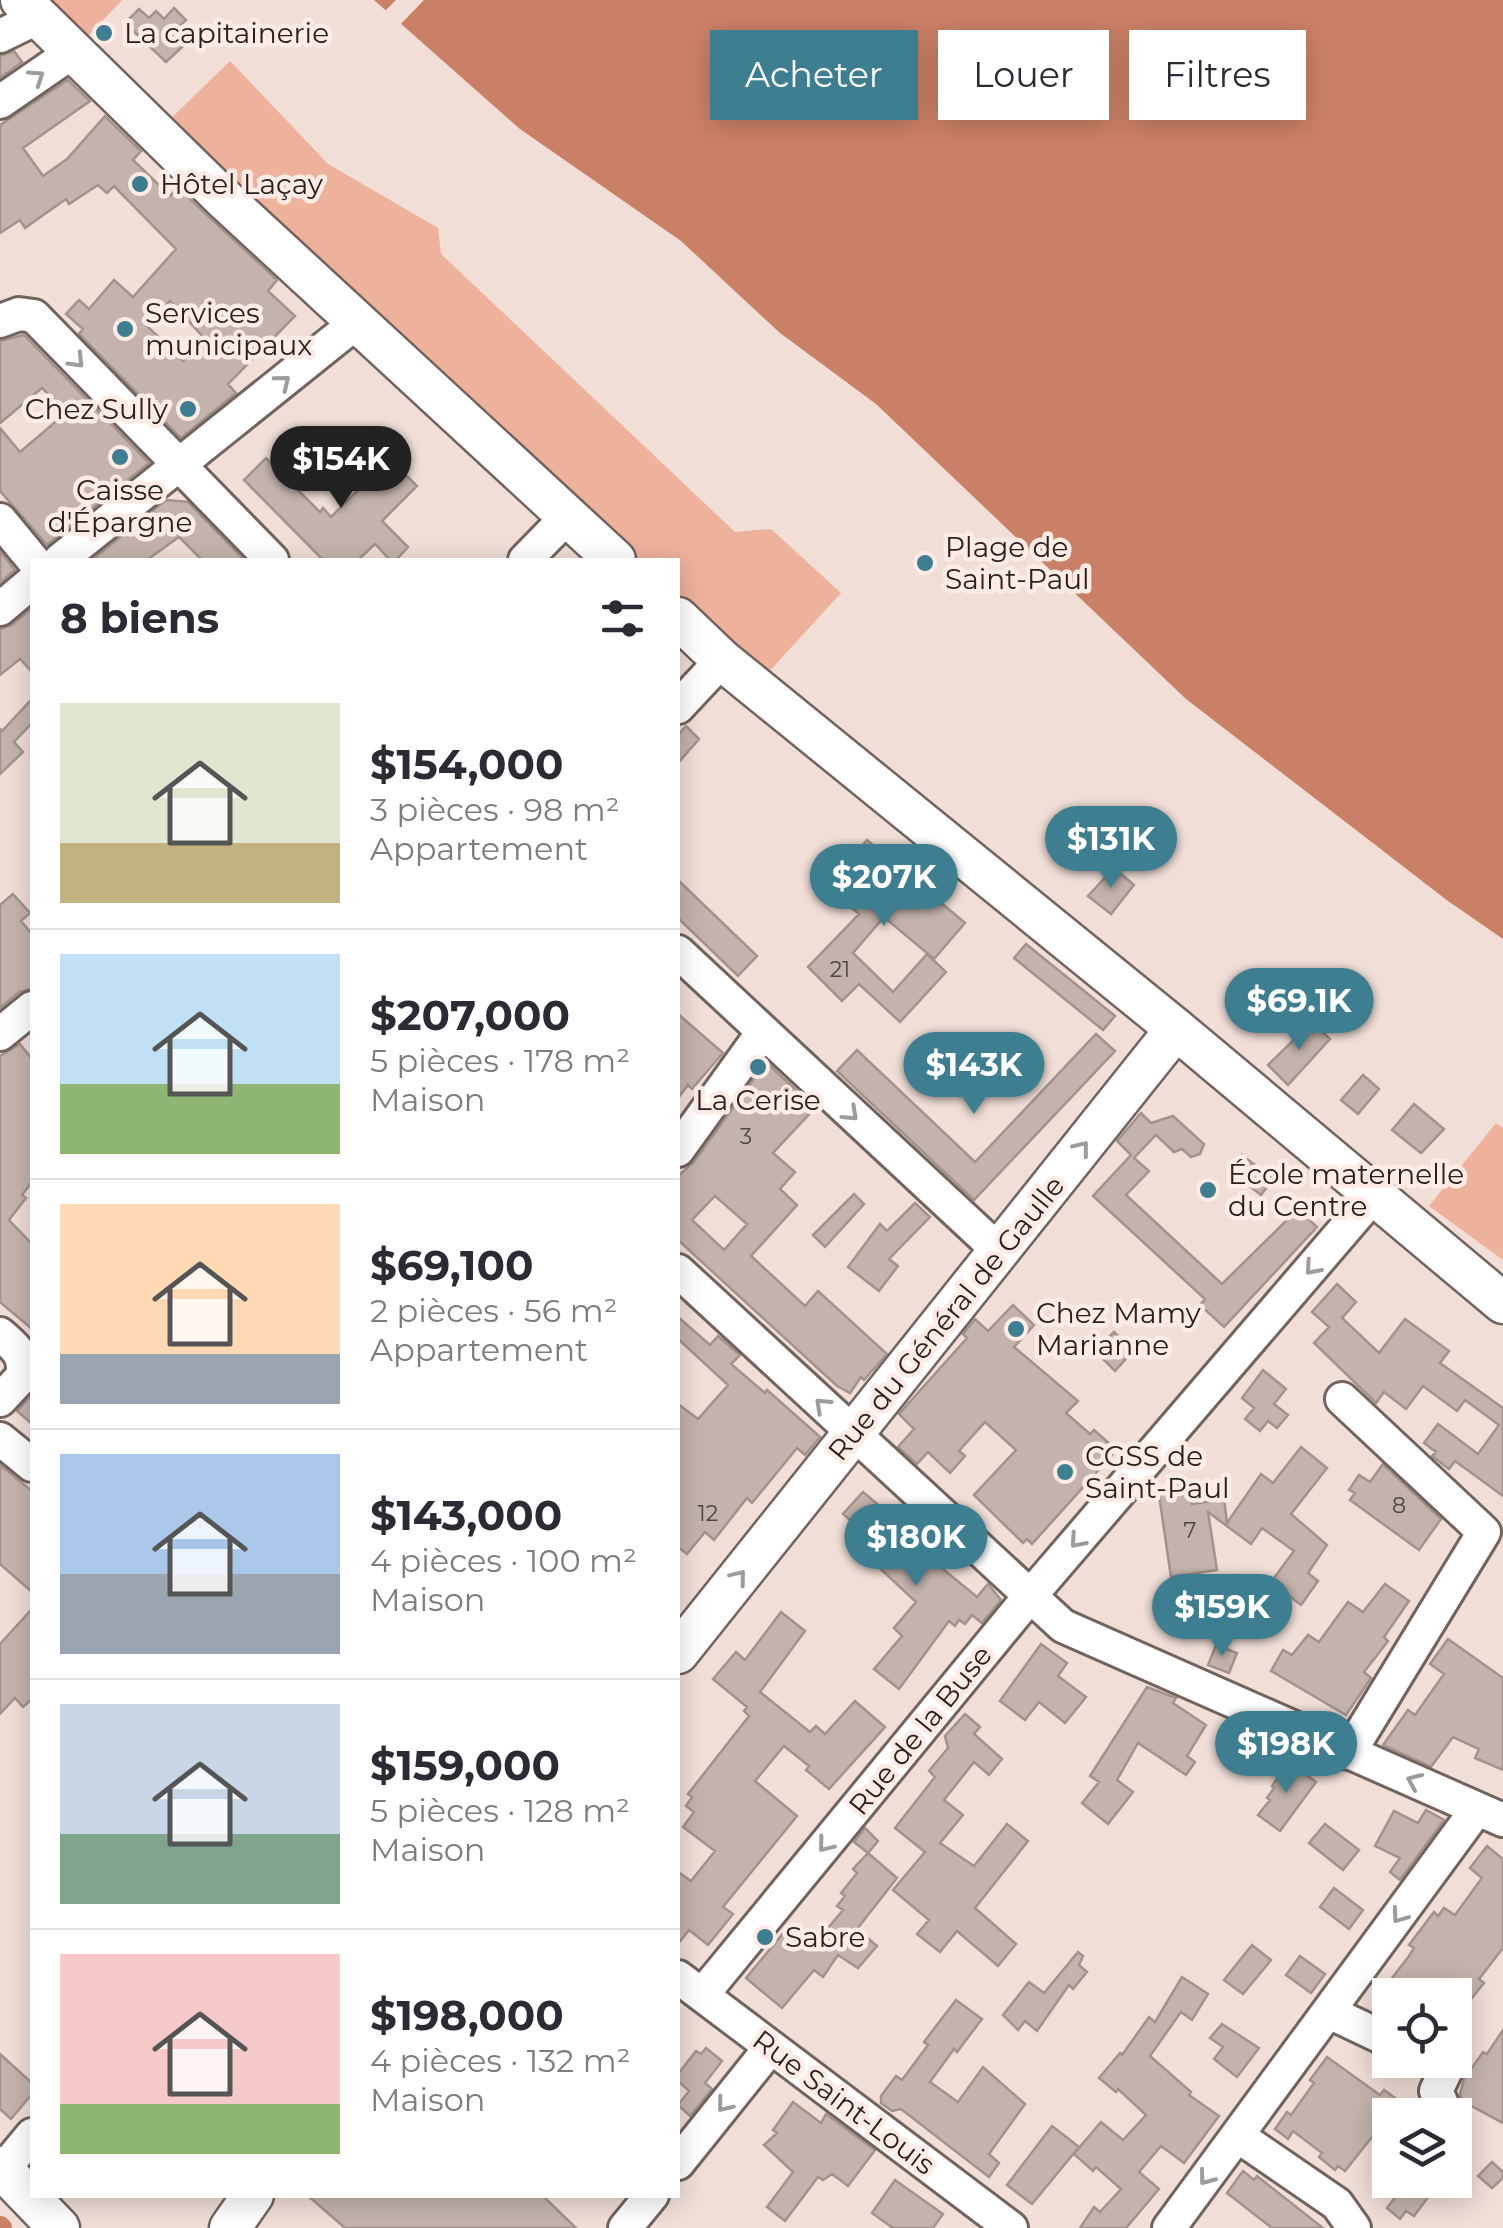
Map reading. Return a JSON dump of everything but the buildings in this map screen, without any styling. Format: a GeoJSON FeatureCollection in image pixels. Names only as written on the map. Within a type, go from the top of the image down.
{"type":"FeatureCollection","features":[{"type":"Feature","properties":{"kind":"main road"},"geometry":{"type":"LineString","coordinates":[[30,9],[222,198],[614,558]]}},
{"type":"Feature","properties":{"kind":"main road"},"geometry":{"type":"LineString","coordinates":[[680,620],[722,660],[1176,1029],[1503,1303]]}},
{"type":"Feature","properties":{"kind":"main road","name":"Rue du Général de Gaulle"},"geometry":{"type":"LineString","coordinates":[[680,1650],[1176,1029]]}},
{"type":"Feature","properties":{"kind":"main road"},"geometry":{"type":"LineString","coordinates":[[2,2168],[30,2197]]}},
{"type":"Feature","properties":{"kind":"main road"},"geometry":{"type":"LineString","coordinates":[[30,2198],[59,2228]]}},
{"type":"Feature","properties":{"kind":"main road"},"geometry":{"type":"LineString","coordinates":[[230,2228],[251,2198]]}},
{"type":"Feature","properties":{"kind":"street"},"geometry":{"type":"LineString","coordinates":[[0,36],[30,9]]}},
{"type":"Feature","properties":{"kind":"street"},"geometry":{"type":"LineString","coordinates":[[0,102],[74,51]]}},
{"type":"Feature","properties":{"kind":"street"},"geometry":{"type":"LineString","coordinates":[[0,321],[19,314],[34,316],[270,558]]}},
{"type":"Feature","properties":{"kind":"street"},"geometry":{"type":"LineString","coordinates":[[63,558],[358,322]]}},
{"type":"Feature","properties":{"kind":"street"},"geometry":{"type":"LineString","coordinates":[[527,558],[568,516]]}},
{"type":"Feature","properties":{"kind":"street"},"geometry":{"type":"LineString","coordinates":[[0,520],[32,558]]}},
{"type":"Feature","properties":{"kind":"street"},"geometry":{"type":"LineString","coordinates":[[0,609],[30,584]]}},
{"type":"Feature","properties":{"kind":"street"},"geometry":{"type":"LineString","coordinates":[[680,704],[722,660]]}},
{"type":"Feature","properties":{"kind":"street"},"geometry":{"type":"LineString","coordinates":[[680,954],[999,1252]]}},
{"type":"Feature","properties":{"kind":"street"},"geometry":{"type":"LineString","coordinates":[[0,1034],[30,1010]]}},
{"type":"Feature","properties":{"kind":"street"},"geometry":{"type":"LineString","coordinates":[[680,1147],[764,1032]]}},
{"type":"Feature","properties":{"kind":"street","name":"Rue de la Buse"},"geometry":{"type":"LineString","coordinates":[[690,1986],[1375,1194]]}},
{"type":"Feature","properties":{"kind":"street"},"geometry":{"type":"LineString","coordinates":[[680,1272],[1063,1626],[1490,1815],[1329,2012],[1169,2228]]}},
{"type":"Feature","properties":{"kind":"street"},"geometry":{"type":"LineString","coordinates":[[0,1334],[20,1351],[28,1371],[0,1400]]}},
{"type":"Feature","properties":{"kind":"street"},"geometry":{"type":"LineString","coordinates":[[1342,1400],[1494,1540],[1349,1753]]}},
{"type":"Feature","properties":{"kind":"street"},"geometry":{"type":"LineString","coordinates":[[0,1439],[30,1463]]}},
{"type":"Feature","properties":{"kind":"street","name":"Rue Saint-Louis"},"geometry":{"type":"LineString","coordinates":[[690,1986],[1011,2228]]}},
{"type":"Feature","properties":{"kind":"street"},"geometry":{"type":"LineString","coordinates":[[1329,2012],[1372,2032]]}},
{"type":"Feature","properties":{"kind":"street"},"geometry":{"type":"LineString","coordinates":[[680,2161],[771,2047]]}},
{"type":"Feature","properties":{"kind":"street"},"geometry":{"type":"LineString","coordinates":[[2,2168],[30,2136]]}},
{"type":"Feature","properties":{"kind":"street"},"geometry":{"type":"LineString","coordinates":[[1238,2136],[1338,2204],[1354,2228]]}},
{"type":"Feature","properties":{"kind":"street"},"geometry":{"type":"LineString","coordinates":[[625,2228],[650,2198]]}},
{"type":"Feature","properties":{"kind":"shaded area"},"geometry":{"type":"Polygon","coordinates":[[[21,0],[122,0],[74,51],[21,0]]]}},
{"type":"Feature","properties":{"kind":"shaded area"},"geometry":{"type":"Polygon","coordinates":[[[374,0],[1503,0],[1503,939],[1186,699],[876,404],[780,333],[681,241],[520,129],[374,0]]]}},
{"type":"Feature","properties":{"kind":"shaded area"},"geometry":{"type":"Polygon","coordinates":[[[230,61],[328,164],[438,228],[441,254],[735,532],[771,529],[841,593],[755,687],[680,620],[680,558],[613,558],[157,132],[230,61]]]}},
{"type":"Feature","properties":{"kind":"shaded area"},"geometry":{"type":"Polygon","coordinates":[[[1496,1123],[1503,1128],[1503,1260],[1429,1206],[1496,1123]]]}},
{"type":"Feature","properties":{"kind":"pier"},"geometry":{"type":"Polygon","coordinates":[[[396,0],[424,0],[398,27],[382,14],[396,0]]]}},
{"type":"Feature","properties":{"kind":"place","name":"La capitainerie"},"geometry":{"type":"Point","coordinates":[104,33]}},
{"type":"Feature","properties":{"kind":"place","name":"Hôtel Laçay"},"geometry":{"type":"Point","coordinates":[140,184]}},
{"type":"Feature","properties":{"kind":"place","name":"Services municipaux"},"geometry":{"type":"Point","coordinates":[125,329]}},
{"type":"Feature","properties":{"kind":"place","name":"Chez Sully"},"geometry":{"type":"Point","coordinates":[188,409]}},
{"type":"Feature","properties":{"kind":"place","name":"Caisse d'Épargne"},"geometry":{"type":"Point","coordinates":[120,457]}},
{"type":"Feature","properties":{"kind":"place","name":"Plage de Saint-Paul"},"geometry":{"type":"Point","coordinates":[925,563]}},
{"type":"Feature","properties":{"kind":"place","name":"La Cerise"},"geometry":{"type":"Point","coordinates":[758,1067]}},
{"type":"Feature","properties":{"kind":"place","name":"École maternelle du Centre"},"geometry":{"type":"Point","coordinates":[1208,1190]}},
{"type":"Feature","properties":{"kind":"place","name":"Chez Mamy Marianne"},"geometry":{"type":"Point","coordinates":[1016,1329]}},
{"type":"Feature","properties":{"kind":"place","name":"CGSS de Saint-Paul"},"geometry":{"type":"Point","coordinates":[1065,1472]}},
{"type":"Feature","properties":{"kind":"place","name":"Sabre"},"geometry":{"type":"Point","coordinates":[765,1937]}}]}
